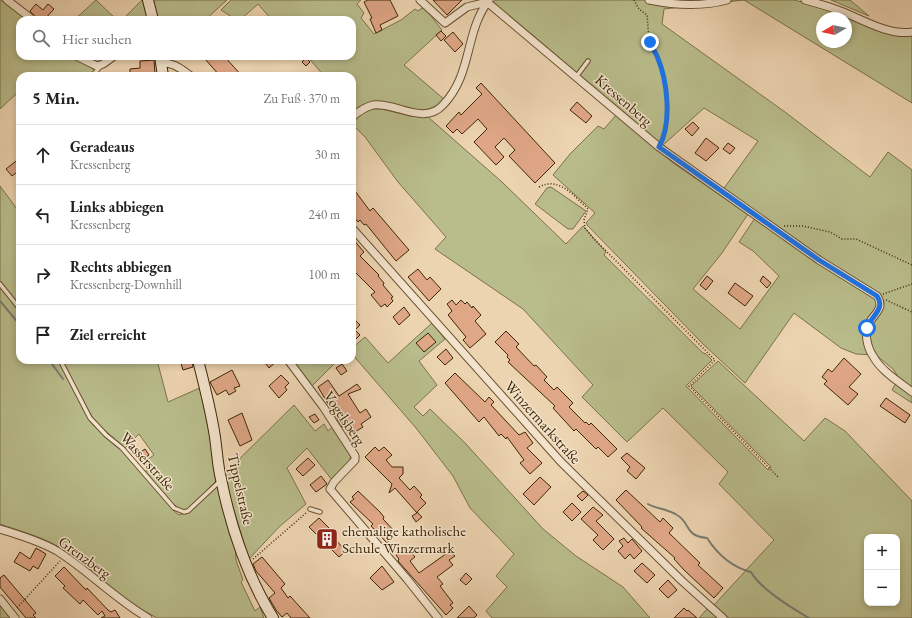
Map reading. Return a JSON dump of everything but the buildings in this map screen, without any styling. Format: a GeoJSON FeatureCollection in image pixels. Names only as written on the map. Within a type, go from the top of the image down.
{"type":"FeatureCollection","features":[{"type":"Feature","properties":{"kind":"street"},"geometry":{"type":"LineString","coordinates":[[7,0],[28,16]]}},
{"type":"Feature","properties":{"kind":"street"},"geometry":{"type":"LineString","coordinates":[[148,0],[152,16]]}},
{"type":"Feature","properties":{"kind":"street"},"geometry":{"type":"LineString","coordinates":[[420,0],[445,23],[467,7],[488,1]]}},
{"type":"Feature","properties":{"kind":"street"},"geometry":{"type":"LineString","coordinates":[[649,0],[680,4],[704,4],[727,0]]}},
{"type":"Feature","properties":{"kind":"street"},"geometry":{"type":"LineString","coordinates":[[805,0],[838,10],[891,31],[904,33],[912,32]]}},
{"type":"Feature","properties":{"kind":"street"},"geometry":{"type":"LineString","coordinates":[[356,114],[365,108],[374,105],[386,106],[422,114],[433,112],[441,108],[451,95],[462,76],[467,61],[472,35],[488,1]]}},
{"type":"Feature","properties":{"kind":"street","name":"Kressenberg"},"geometry":{"type":"LineString","coordinates":[[488,1],[659,147],[819,260],[877,296]]}},
{"type":"Feature","properties":{"kind":"street"},"geometry":{"type":"LineString","coordinates":[[83,60],[92,65],[101,66],[109,60]]}},
{"type":"Feature","properties":{"kind":"street"},"geometry":{"type":"LineString","coordinates":[[160,60],[162,72]]}},
{"type":"Feature","properties":{"kind":"street"},"geometry":{"type":"LineString","coordinates":[[163,60],[176,65],[185,72]]}},
{"type":"Feature","properties":{"kind":"street","name":"Winzermarkstraße"},"geometry":{"type":"LineString","coordinates":[[356,235],[561,462],[682,581],[723,618]]}},
{"type":"Feature","properties":{"kind":"street"},"geometry":{"type":"LineString","coordinates":[[877,296],[880,303],[879,310],[867,328],[869,350],[880,366],[912,392]]}},
{"type":"Feature","properties":{"kind":"street","name":"Tippelstraße"},"geometry":{"type":"LineString","coordinates":[[199,364],[212,416],[221,480],[246,565],[261,598],[273,618]]}},
{"type":"Feature","properties":{"kind":"street","name":"Vogelsberg"},"geometry":{"type":"LineString","coordinates":[[291,364],[324,408],[355,456],[355,460],[334,482],[330,489],[398,568],[438,618]]}},
{"type":"Feature","properties":{"kind":"street","name":"Grenzberg"},"geometry":{"type":"LineString","coordinates":[[0,529],[40,543],[64,556],[148,618]]}},
{"type":"Feature","properties":{"kind":"street"},"geometry":{"type":"LineString","coordinates":[[0,599],[13,616]]}},
{"type":"Feature","properties":{"kind":"lane"},"geometry":{"type":"LineString","coordinates":[[576,77],[588,61]]}},
{"type":"Feature","properties":{"kind":"lane"},"geometry":{"type":"LineString","coordinates":[[96,72],[101,66]]}},
{"type":"Feature","properties":{"kind":"lane"},"geometry":{"type":"LineString","coordinates":[[0,284],[16,304]]}},
{"type":"Feature","properties":{"kind":"lane","name":"Wasserstraße"},"geometry":{"type":"LineString","coordinates":[[62,364],[90,418],[106,435],[122,448],[174,508],[184,512],[188,510],[221,480]]}},
{"type":"Feature","properties":{"kind":"lane"},"geometry":{"type":"LineString","coordinates":[[310,509],[320,512]]}},
{"type":"Feature","properties":{"kind":"path"},"geometry":{"type":"LineString","coordinates":[[634,0],[639,9],[647,15],[650,42],[657,56],[664,79],[668,111],[667,128],[659,147]]}},
{"type":"Feature","properties":{"kind":"path"},"geometry":{"type":"LineString","coordinates":[[539,187],[546,183],[553,182],[588,209],[584,220],[585,228],[593,238],[715,360],[689,386],[778,476]]}},
{"type":"Feature","properties":{"kind":"path"},"geometry":{"type":"LineString","coordinates":[[782,226],[803,226],[830,232],[842,239],[856,239],[912,265]]}},
{"type":"Feature","properties":{"kind":"path"},"geometry":{"type":"LineString","coordinates":[[877,296],[912,284]]}},
{"type":"Feature","properties":{"kind":"path"},"geometry":{"type":"LineString","coordinates":[[877,296],[912,312]]}},
{"type":"Feature","properties":{"kind":"path"},"geometry":{"type":"LineString","coordinates":[[246,565],[310,509]]}},
{"type":"Feature","properties":{"kind":"path"},"geometry":{"type":"LineString","coordinates":[[13,616],[64,556]]}},
{"type":"Feature","properties":{"kind":"green space"},"geometry":{"type":"Polygon","coordinates":[[[0,0],[15,8],[25,16],[16,16],[16,60],[79,60],[95,70],[93,72],[16,72],[16,94],[0,109],[0,0]]]}},
{"type":"Feature","properties":{"kind":"green space"},"geometry":{"type":"Polygon","coordinates":[[[96,0],[113,16],[78,16],[96,0]]]}},
{"type":"Feature","properties":{"kind":"green space"},"geometry":{"type":"Polygon","coordinates":[[[142,0],[144,0],[148,16],[126,16],[142,0]]]}},
{"type":"Feature","properties":{"kind":"green space"},"geometry":{"type":"Polygon","coordinates":[[[150,0],[227,0],[209,16],[155,16],[150,0]]]}},
{"type":"Feature","properties":{"kind":"green space"},"geometry":{"type":"Polygon","coordinates":[[[231,0],[361,0],[357,4],[364,13],[361,18],[374,34],[401,20],[415,9],[418,11],[424,7],[442,30],[404,65],[445,100],[432,108],[420,110],[375,102],[363,104],[356,109],[356,72],[321,72],[310,60],[356,60],[356,16],[268,16],[258,4],[244,16],[231,16],[221,10],[231,0]]]}},
{"type":"Feature","properties":{"kind":"green space"},"geometry":{"type":"Polygon","coordinates":[[[496,0],[744,0],[664,9],[662,24],[785,112],[870,177],[888,152],[912,170],[912,403],[892,390],[899,378],[893,369],[876,355],[856,354],[841,348],[794,313],[745,383],[704,345],[588,226],[586,223],[595,213],[553,175],[570,154],[598,126],[604,129],[617,114],[673,163],[748,214],[722,253],[693,289],[740,329],[779,276],[753,251],[739,242],[755,218],[819,258],[722,191],[758,141],[704,108],[661,147],[492,3],[496,0]]]}},
{"type":"Feature","properties":{"kind":"green space"},"geometry":{"type":"Polygon","coordinates":[[[744,0],[794,0],[834,12],[816,12],[816,44],[744,0]]]}},
{"type":"Feature","properties":{"kind":"green space"},"geometry":{"type":"Polygon","coordinates":[[[831,0],[850,0],[869,16],[831,0]]]}},
{"type":"Feature","properties":{"kind":"green space"},"geometry":{"type":"Polygon","coordinates":[[[852,19],[894,35],[912,35],[912,103],[822,48],[852,48],[852,19]]]}},
{"type":"Feature","properties":{"kind":"green space"},"geometry":{"type":"Polygon","coordinates":[[[89,60],[104,60],[98,64],[89,60]]]}},
{"type":"Feature","properties":{"kind":"green space"},"geometry":{"type":"Polygon","coordinates":[[[373,109],[382,109],[410,116],[428,117],[502,182],[566,244],[583,226],[606,252],[604,255],[703,353],[712,360],[686,386],[768,470],[771,467],[691,386],[718,361],[804,441],[825,418],[845,431],[912,501],[912,618],[729,618],[714,605],[774,540],[719,484],[728,472],[663,408],[627,442],[582,397],[593,385],[523,309],[435,249],[446,237],[398,182],[365,137],[356,128],[356,118],[359,115],[373,109]]]}},
{"type":"Feature","properties":{"kind":"green space"},"geometry":{"type":"Polygon","coordinates":[[[0,186],[16,208],[16,303],[0,281],[0,186]]]}},
{"type":"Feature","properties":{"kind":"green space"},"geometry":{"type":"Polygon","coordinates":[[[551,187],[586,211],[573,229],[568,229],[535,204],[547,188],[551,187]]]}},
{"type":"Feature","properties":{"kind":"green space"},"geometry":{"type":"Polygon","coordinates":[[[0,285],[16,307],[16,364],[60,364],[66,372],[93,425],[121,449],[174,511],[179,515],[191,511],[219,484],[235,540],[236,560],[243,580],[241,582],[255,611],[260,607],[264,618],[157,618],[130,602],[70,554],[57,546],[37,536],[0,524],[0,285]]]}},
{"type":"Feature","properties":{"kind":"green space"},"geometry":{"type":"Polygon","coordinates":[[[432,323],[445,339],[419,361],[437,385],[414,407],[423,416],[430,409],[466,444],[543,529],[576,556],[623,587],[650,618],[492,618],[486,611],[507,587],[496,576],[514,554],[470,508],[453,476],[416,428],[356,359],[356,345],[365,337],[388,363],[432,323]]]}},
{"type":"Feature","properties":{"kind":"green space"},"geometry":{"type":"Polygon","coordinates":[[[63,364],[158,364],[168,402],[202,387],[217,478],[215,482],[189,508],[185,510],[180,509],[172,503],[146,472],[147,460],[154,455],[139,434],[125,448],[95,422],[63,364]]]}},
{"type":"Feature","properties":{"kind":"green space"},"geometry":{"type":"Polygon","coordinates":[[[294,364],[334,364],[311,387],[294,364]]]}},
{"type":"Feature","properties":{"kind":"green space"},"geometry":{"type":"Polygon","coordinates":[[[294,405],[315,431],[324,424],[328,431],[333,426],[346,444],[351,454],[350,459],[347,465],[332,480],[307,448],[287,468],[306,504],[279,527],[249,559],[223,475],[294,405]]]}},
{"type":"Feature","properties":{"kind":"green space"},"geometry":{"type":"Polygon","coordinates":[[[0,603],[12,618],[0,618],[0,603]]]}},
{"type":"Feature","properties":{"kind":"green space"},"geometry":{"type":"Polygon","coordinates":[[[708,608],[720,618],[699,618],[708,608]]]}},
{"type":"Feature","properties":{"kind":"waterway"},"geometry":{"type":"LineString","coordinates":[[0,301],[16,320]]}},
{"type":"Feature","properties":{"kind":"waterway"},"geometry":{"type":"LineString","coordinates":[[52,364],[63,379]]}},
{"type":"Feature","properties":{"kind":"waterway"},"geometry":{"type":"LineString","coordinates":[[648,504],[670,511],[677,515],[691,532],[700,537],[707,538],[720,555],[731,564],[751,572],[761,585],[786,604],[809,618]]}},
{"type":"Feature","properties":{"kind":"place","name":"ehemalige katholische Schule Winzermark"},"geometry":{"type":"Point","coordinates":[327,539]}},
{"type":"Feature","properties":{"kind":"route"},"geometry":{"type":"LineString","coordinates":[[650,42],[657,56],[664,79],[668,111],[667,128],[659,147],[753,215],[819,260],[877,296],[879,298],[880,307],[867,328]]}}]}
